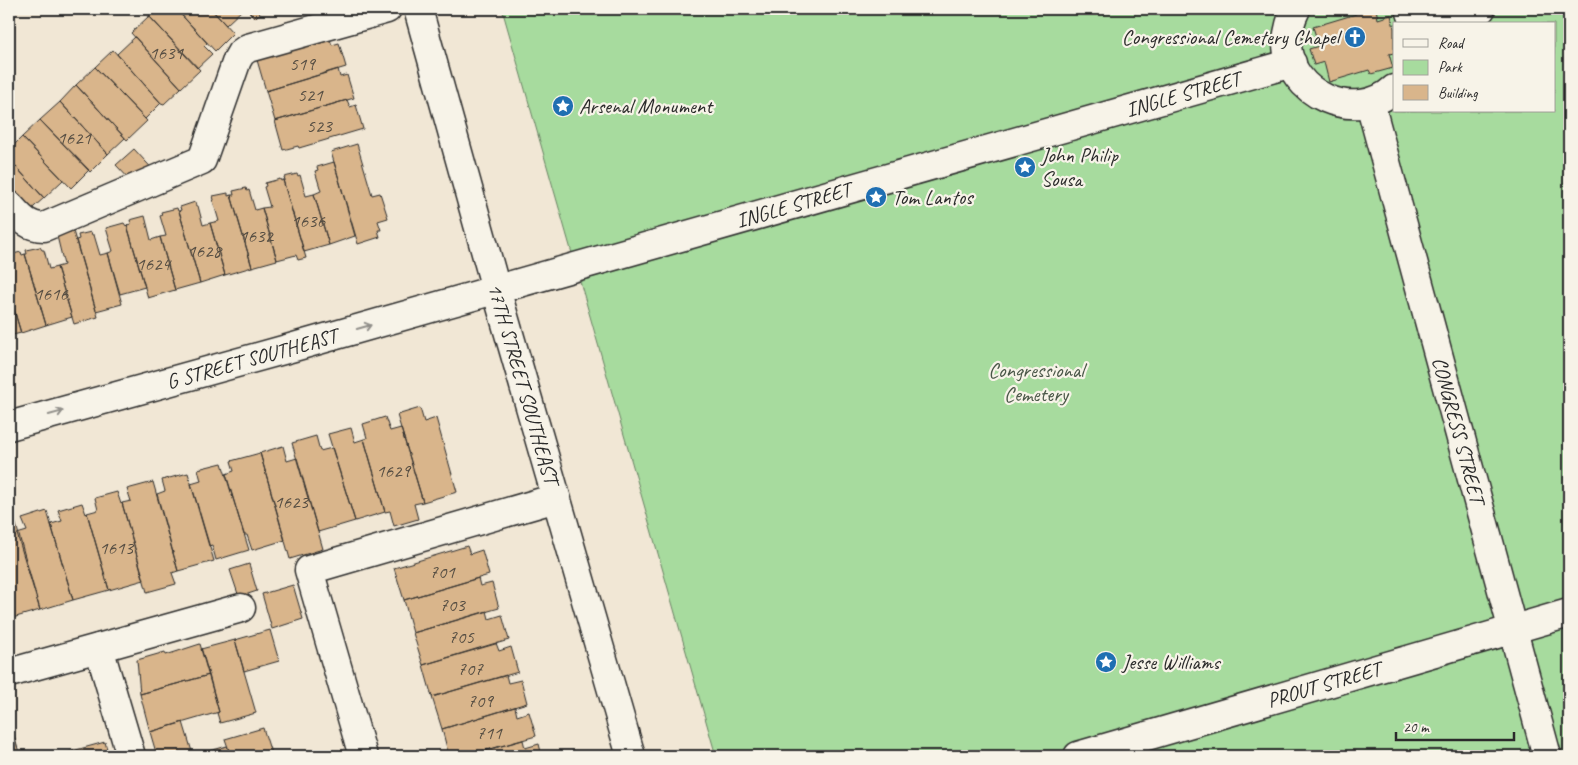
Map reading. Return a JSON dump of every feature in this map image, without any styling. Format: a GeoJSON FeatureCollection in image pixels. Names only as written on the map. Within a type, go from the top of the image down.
{"type":"FeatureCollection","features":[{"type":"Feature","properties":{"kind":"street"},"geometry":{"type":"LineString","coordinates":[[9,205],[26,223],[35,227],[44,227],[202,160],[241,53],[248,48],[387,9]]}},
{"type":"Feature","properties":{"kind":"street","name":"17TH STREET SOUTHEAST"},"geometry":{"type":"LineString","coordinates":[[418,9],[496,289],[631,756]]}},
{"type":"Feature","properties":{"kind":"street"},"geometry":{"type":"LineString","coordinates":[[1296,9],[1290,22],[1287,43],[1292,63],[1301,80],[1315,93],[1332,102],[1351,105],[1370,103],[1388,95],[1393,90]]}},
{"type":"Feature","properties":{"kind":"street"},"geometry":{"type":"LineString","coordinates":[[1410,9],[1415,22]]}},
{"type":"Feature","properties":{"kind":"street"},"geometry":{"type":"LineString","coordinates":[[1436,22],[1481,9]]}},
{"type":"Feature","properties":{"kind":"street","name":"INGLE STREET"},"geometry":{"type":"LineString","coordinates":[[496,289],[1292,63]]}},
{"type":"Feature","properties":{"kind":"street","name":"CONGRESS STREET"},"geometry":{"type":"LineString","coordinates":[[1370,103],[1547,756]]}},
{"type":"Feature","properties":{"kind":"street","name":"G STREET SOUTHEAST"},"geometry":{"type":"LineString","coordinates":[[9,426],[496,289]]}},
{"type":"Feature","properties":{"kind":"street"},"geometry":{"type":"LineString","coordinates":[[363,756],[309,570],[556,498]]}},
{"type":"Feature","properties":{"kind":"street"},"geometry":{"type":"LineString","coordinates":[[9,673],[241,608]]}},
{"type":"Feature","properties":{"kind":"street","name":"PROUT STREET"},"geometry":{"type":"LineString","coordinates":[[1078,756],[1569,613]]}},
{"type":"Feature","properties":{"kind":"street"},"geometry":{"type":"LineString","coordinates":[[99,648],[131,756]]}},
{"type":"Feature","properties":{"kind":"green space","name":"Congressional Cemetery"},"geometry":{"type":"Polygon","coordinates":[[[502,9],[1569,9],[1569,756],[716,756],[502,9]]]}},
{"type":"Feature","properties":{"kind":"building"},"geometry":{"type":"Polygon","coordinates":[[[156,9],[176,9],[207,43],[204,46],[212,54],[197,68],[149,16],[156,9]]]}},
{"type":"Feature","properties":{"kind":"building"},"geometry":{"type":"Polygon","coordinates":[[[176,9],[211,9],[233,33],[215,51],[176,9]]]}},
{"type":"Feature","properties":{"kind":"building"},"geometry":{"type":"Polygon","coordinates":[[[211,9],[243,9],[226,25],[211,9]]]}},
{"type":"Feature","properties":{"kind":"building"},"geometry":{"type":"Polygon","coordinates":[[[246,9],[264,9],[255,18],[246,9]]]}},
{"type":"Feature","properties":{"kind":"building","name":"Congressional Cemetery Chapel"},"geometry":{"type":"Polygon","coordinates":[[[1376,9],[1378,19],[1391,15],[1393,24],[1393,53],[1389,54],[1393,68],[1371,74],[1369,70],[1329,82],[1324,62],[1314,65],[1309,49],[1319,46],[1313,27],[1356,14],[1355,10],[1376,9]]]}},
{"type":"Feature","properties":{"kind":"building"},"geometry":{"type":"Polygon","coordinates":[[[149,16],[200,70],[181,88],[131,33],[149,16]]]}},
{"type":"Feature","properties":{"kind":"building"},"geometry":{"type":"Polygon","coordinates":[[[135,37],[181,88],[164,104],[161,103],[117,54],[135,37]]]}},
{"type":"Feature","properties":{"kind":"building"},"geometry":{"type":"Polygon","coordinates":[[[329,37],[332,45],[339,43],[346,67],[266,91],[257,60],[329,37]]]}},
{"type":"Feature","properties":{"kind":"building"},"geometry":{"type":"Polygon","coordinates":[[[113,50],[161,103],[145,119],[95,67],[113,50]]]}},
{"type":"Feature","properties":{"kind":"building"},"geometry":{"type":"Polygon","coordinates":[[[95,67],[147,121],[127,140],[76,85],[95,67]]]}},
{"type":"Feature","properties":{"kind":"building"},"geometry":{"type":"Polygon","coordinates":[[[338,69],[340,77],[347,75],[354,98],[275,121],[266,91],[338,69]]]}},
{"type":"Feature","properties":{"kind":"building"},"geometry":{"type":"Polygon","coordinates":[[[76,85],[125,138],[108,154],[60,102],[76,85]]]}},
{"type":"Feature","properties":{"kind":"building"},"geometry":{"type":"Polygon","coordinates":[[[347,100],[350,107],[356,105],[363,129],[299,148],[298,146],[283,150],[275,121],[347,100]]]}},
{"type":"Feature","properties":{"kind":"building"},"geometry":{"type":"Polygon","coordinates":[[[60,102],[108,154],[90,172],[40,120],[60,102]]]}},
{"type":"Feature","properties":{"kind":"building"},"geometry":{"type":"Polygon","coordinates":[[[40,120],[89,170],[71,188],[22,137],[40,120]]]}},
{"type":"Feature","properties":{"kind":"building"},"geometry":{"type":"Polygon","coordinates":[[[22,137],[63,180],[44,198],[9,159],[9,150],[22,137]]]}},
{"type":"Feature","properties":{"kind":"building"},"geometry":{"type":"Polygon","coordinates":[[[357,144],[372,195],[380,193],[388,218],[378,221],[381,230],[378,230],[380,237],[358,244],[331,152],[357,144]]]}},
{"type":"Feature","properties":{"kind":"building"},"geometry":{"type":"Polygon","coordinates":[[[134,149],[157,174],[133,183],[116,165],[134,149]]]}},
{"type":"Feature","properties":{"kind":"building"},"geometry":{"type":"Polygon","coordinates":[[[9,159],[44,198],[26,214],[9,196],[9,159]]]}},
{"type":"Feature","properties":{"kind":"building"},"geometry":{"type":"Polygon","coordinates":[[[334,162],[355,236],[329,245],[314,194],[321,191],[315,171],[318,170],[317,167],[334,162]]]}},
{"type":"Feature","properties":{"kind":"building"},"geometry":{"type":"Polygon","coordinates":[[[297,174],[298,176],[300,175],[306,196],[314,194],[329,245],[304,252],[283,180],[285,180],[284,177],[297,174]]]}},
{"type":"Feature","properties":{"kind":"building"},"geometry":{"type":"Polygon","coordinates":[[[280,179],[281,181],[283,180],[306,258],[298,260],[296,255],[277,260],[262,208],[270,207],[264,187],[266,186],[265,183],[280,179]]]}},
{"type":"Feature","properties":{"kind":"building"},"geometry":{"type":"Polygon","coordinates":[[[246,188],[247,191],[249,190],[255,210],[262,208],[277,260],[252,267],[231,195],[234,195],[233,191],[246,188]]]}},
{"type":"Feature","properties":{"kind":"building"},"geometry":{"type":"Polygon","coordinates":[[[228,193],[228,196],[231,195],[252,267],[225,275],[210,223],[219,221],[213,196],[228,193]]]}},
{"type":"Feature","properties":{"kind":"building"},"geometry":{"type":"Polygon","coordinates":[[[195,202],[196,206],[198,206],[203,225],[210,223],[225,275],[200,283],[179,211],[181,210],[180,207],[195,202]]]}},
{"type":"Feature","properties":{"kind":"building"},"geometry":{"type":"Polygon","coordinates":[[[177,208],[200,283],[175,290],[160,237],[166,236],[160,216],[162,215],[161,212],[177,208]]]}},
{"type":"Feature","properties":{"kind":"building"},"geometry":{"type":"Polygon","coordinates":[[[145,216],[151,240],[160,237],[175,290],[148,298],[127,225],[131,224],[130,220],[145,216]]]}},
{"type":"Feature","properties":{"kind":"building"},"geometry":{"type":"Polygon","coordinates":[[[124,223],[127,225],[145,287],[120,294],[108,253],[113,251],[106,228],[124,223]]]}},
{"type":"Feature","properties":{"kind":"building"},"geometry":{"type":"Polygon","coordinates":[[[73,231],[98,317],[74,324],[57,267],[64,265],[57,236],[73,231]]]}},
{"type":"Feature","properties":{"kind":"building"},"geometry":{"type":"Polygon","coordinates":[[[91,232],[94,235],[100,255],[108,253],[122,304],[96,311],[76,240],[79,239],[78,235],[91,232]]]}},
{"type":"Feature","properties":{"kind":"building"},"geometry":{"type":"Polygon","coordinates":[[[40,247],[44,250],[49,269],[57,267],[72,317],[46,325],[25,254],[27,254],[26,250],[40,247]]]}},
{"type":"Feature","properties":{"kind":"building"},"geometry":{"type":"Polygon","coordinates":[[[21,252],[22,255],[25,254],[46,325],[21,333],[9,293],[9,281],[11,281],[9,255],[21,252]]]}},
{"type":"Feature","properties":{"kind":"building"},"geometry":{"type":"Polygon","coordinates":[[[9,293],[21,333],[9,336],[9,293]]]}},
{"type":"Feature","properties":{"kind":"building"},"geometry":{"type":"Polygon","coordinates":[[[420,408],[424,422],[436,418],[457,492],[423,502],[397,415],[420,408]]]}},
{"type":"Feature","properties":{"kind":"building"},"geometry":{"type":"Polygon","coordinates":[[[385,417],[390,431],[401,428],[423,502],[414,504],[418,519],[394,526],[390,511],[385,512],[364,439],[367,438],[363,424],[385,417]]]}},
{"type":"Feature","properties":{"kind":"building"},"geometry":{"type":"Polygon","coordinates":[[[351,428],[355,442],[364,439],[385,512],[355,521],[328,434],[351,428]]]}},
{"type":"Feature","properties":{"kind":"building"},"geometry":{"type":"Polygon","coordinates":[[[316,436],[320,451],[332,448],[355,521],[318,532],[292,443],[316,436]]]}},
{"type":"Feature","properties":{"kind":"building"},"geometry":{"type":"Polygon","coordinates":[[[283,446],[287,461],[297,458],[323,549],[290,559],[260,453],[283,446]]]}},
{"type":"Feature","properties":{"kind":"building"},"geometry":{"type":"Polygon","coordinates":[[[260,453],[285,540],[252,550],[247,535],[244,535],[226,474],[234,471],[231,461],[260,453]]]}},
{"type":"Feature","properties":{"kind":"building"},"geometry":{"type":"Polygon","coordinates":[[[222,463],[249,550],[216,560],[212,545],[209,546],[191,484],[201,481],[198,469],[222,463]]]}},
{"type":"Feature","properties":{"kind":"building"},"geometry":{"type":"Polygon","coordinates":[[[188,473],[214,561],[178,571],[157,494],[165,491],[162,480],[188,473]]]}},
{"type":"Feature","properties":{"kind":"building"},"geometry":{"type":"Polygon","coordinates":[[[153,482],[178,571],[172,573],[176,584],[147,592],[122,503],[131,501],[127,489],[153,482]]]}},
{"type":"Feature","properties":{"kind":"building"},"geometry":{"type":"Polygon","coordinates":[[[117,492],[122,503],[144,580],[109,590],[87,513],[98,510],[95,498],[117,492]]]}},
{"type":"Feature","properties":{"kind":"building"},"geometry":{"type":"Polygon","coordinates":[[[82,503],[87,513],[109,590],[73,600],[51,524],[62,521],[58,510],[82,503]]]}},
{"type":"Feature","properties":{"kind":"building"},"geometry":{"type":"Polygon","coordinates":[[[47,511],[73,600],[40,610],[17,534],[27,531],[22,519],[47,511]]]}},
{"type":"Feature","properties":{"kind":"building"},"geometry":{"type":"Polygon","coordinates":[[[15,521],[40,610],[9,619],[9,522],[15,521]]]}},
{"type":"Feature","properties":{"kind":"building"},"geometry":{"type":"Polygon","coordinates":[[[467,546],[470,554],[482,550],[489,575],[404,600],[394,568],[467,546]]]}},
{"type":"Feature","properties":{"kind":"building"},"geometry":{"type":"Polygon","coordinates":[[[249,564],[257,591],[239,597],[230,570],[249,564]]]}},
{"type":"Feature","properties":{"kind":"building"},"geometry":{"type":"Polygon","coordinates":[[[478,578],[480,586],[492,583],[499,608],[413,633],[404,600],[478,578]]]}},
{"type":"Feature","properties":{"kind":"building"},"geometry":{"type":"Polygon","coordinates":[[[293,585],[303,619],[272,629],[262,594],[293,585]]]}},
{"type":"Feature","properties":{"kind":"building"},"geometry":{"type":"Polygon","coordinates":[[[487,611],[489,619],[502,615],[509,640],[423,665],[413,633],[487,611]]]}},
{"type":"Feature","properties":{"kind":"building"},"geometry":{"type":"Polygon","coordinates":[[[270,630],[279,661],[244,671],[235,640],[270,630]]]}},
{"type":"Feature","properties":{"kind":"building"},"geometry":{"type":"Polygon","coordinates":[[[235,640],[256,713],[220,723],[217,713],[219,712],[201,649],[235,640]]]}},
{"type":"Feature","properties":{"kind":"building"},"geometry":{"type":"Polygon","coordinates":[[[496,643],[499,651],[511,647],[518,672],[432,697],[423,665],[496,643]]]}},
{"type":"Feature","properties":{"kind":"building"},"geometry":{"type":"Polygon","coordinates":[[[200,644],[209,675],[140,694],[137,660],[165,652],[166,655],[200,644]]]}},
{"type":"Feature","properties":{"kind":"building"},"geometry":{"type":"Polygon","coordinates":[[[209,675],[219,712],[150,732],[140,694],[209,675]]]}},
{"type":"Feature","properties":{"kind":"building"},"geometry":{"type":"Polygon","coordinates":[[[506,675],[508,683],[521,680],[527,703],[442,729],[432,697],[506,675]]]}},
{"type":"Feature","properties":{"kind":"building"},"geometry":{"type":"Polygon","coordinates":[[[515,707],[517,716],[529,712],[536,736],[466,756],[449,756],[442,729],[515,707]]]}},
{"type":"Feature","properties":{"kind":"building"},"geometry":{"type":"Polygon","coordinates":[[[183,722],[193,755],[157,756],[150,732],[183,722]]]}},
{"type":"Feature","properties":{"kind":"building"},"geometry":{"type":"Polygon","coordinates":[[[263,728],[272,756],[231,756],[225,739],[263,728]]]}},
{"type":"Feature","properties":{"kind":"building"},"geometry":{"type":"Polygon","coordinates":[[[13,732],[20,756],[9,756],[9,733],[13,732]]]}},
{"type":"Feature","properties":{"kind":"building"},"geometry":{"type":"Polygon","coordinates":[[[523,740],[525,748],[539,744],[542,756],[466,756],[523,740]]]}},
{"type":"Feature","properties":{"kind":"building"},"geometry":{"type":"Polygon","coordinates":[[[105,742],[109,756],[66,756],[65,753],[105,742]]]}},
{"type":"Feature","properties":{"kind":"building"},"geometry":{"type":"Polygon","coordinates":[[[227,746],[231,756],[192,756],[227,746]]]}},
{"type":"Feature","properties":{"kind":"place","name":"Congressional Cemetery Chapel"},"geometry":{"type":"Point","coordinates":[1355,37]}},
{"type":"Feature","properties":{"kind":"place","name":"Arsenal Monument"},"geometry":{"type":"Point","coordinates":[563,106]}},
{"type":"Feature","properties":{"kind":"place","name":"John Philip Sousa"},"geometry":{"type":"Point","coordinates":[1025,167]}},
{"type":"Feature","properties":{"kind":"place","name":"Tom Lantos"},"geometry":{"type":"Point","coordinates":[876,197]}},
{"type":"Feature","properties":{"kind":"place","name":"Jesse Williams"},"geometry":{"type":"Point","coordinates":[1106,662]}}]}
